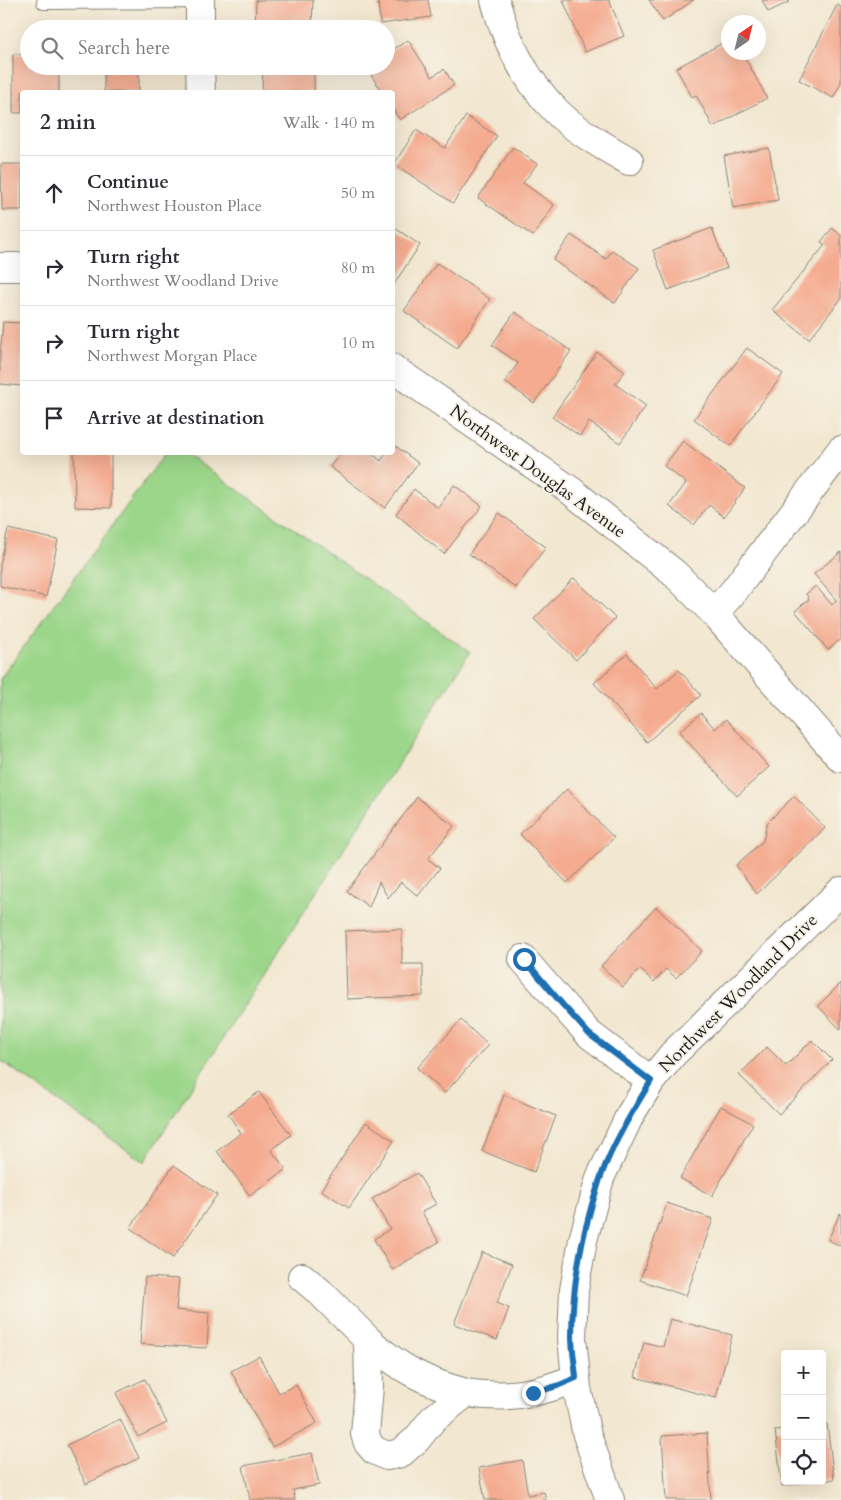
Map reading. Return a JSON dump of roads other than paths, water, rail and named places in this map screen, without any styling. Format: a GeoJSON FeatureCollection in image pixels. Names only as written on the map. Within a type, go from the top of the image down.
{"type":"FeatureCollection","features":[{"type":"Feature","properties":{"kind":"street"},"geometry":{"type":"LineString","coordinates":[[200,0],[200,20]]}},
{"type":"Feature","properties":{"kind":"street"},"geometry":{"type":"LineString","coordinates":[[495,0],[502,26],[515,55],[539,92],[564,118],[600,144],[629,161]]}},
{"type":"Feature","properties":{"kind":"street"},"geometry":{"type":"LineString","coordinates":[[200,75],[201,90]]}},
{"type":"Feature","properties":{"kind":"street"},"geometry":{"type":"LineString","coordinates":[[0,267],[20,267]]}},
{"type":"Feature","properties":{"kind":"street","name":"Northwest Douglas Avenue"},"geometry":{"type":"LineString","coordinates":[[395,370],[570,490],[675,574],[714,613],[841,758]]}},
{"type":"Feature","properties":{"kind":"street"},"geometry":{"type":"LineString","coordinates":[[714,613],[733,592],[841,450]]}},
{"type":"Feature","properties":{"kind":"street","name":"Northwest Woodland Drive"},"geometry":{"type":"LineString","coordinates":[[610,1500],[587,1435],[576,1378],[572,1338],[574,1290],[583,1240],[600,1178],[630,1115],[651,1081],[673,1054],[841,891]]}},
{"type":"Feature","properties":{"kind":"street"},"geometry":{"type":"LineString","coordinates":[[524,959],[589,1034],[651,1081]]}},
{"type":"Feature","properties":{"kind":"street"},"geometry":{"type":"LineString","coordinates":[[302,1277],[384,1354],[420,1378],[439,1386],[492,1397],[533,1393],[576,1378]]}},
{"type":"Feature","properties":{"kind":"street"},"geometry":{"type":"LineString","coordinates":[[368,1340],[369,1387],[365,1434],[368,1443],[374,1450],[387,1456],[401,1453],[417,1439],[433,1418],[466,1393]]}},
{"type":"Feature","properties":{"kind":"lane"},"geometry":{"type":"LineString","coordinates":[[44,2],[200,0]]}}]}
